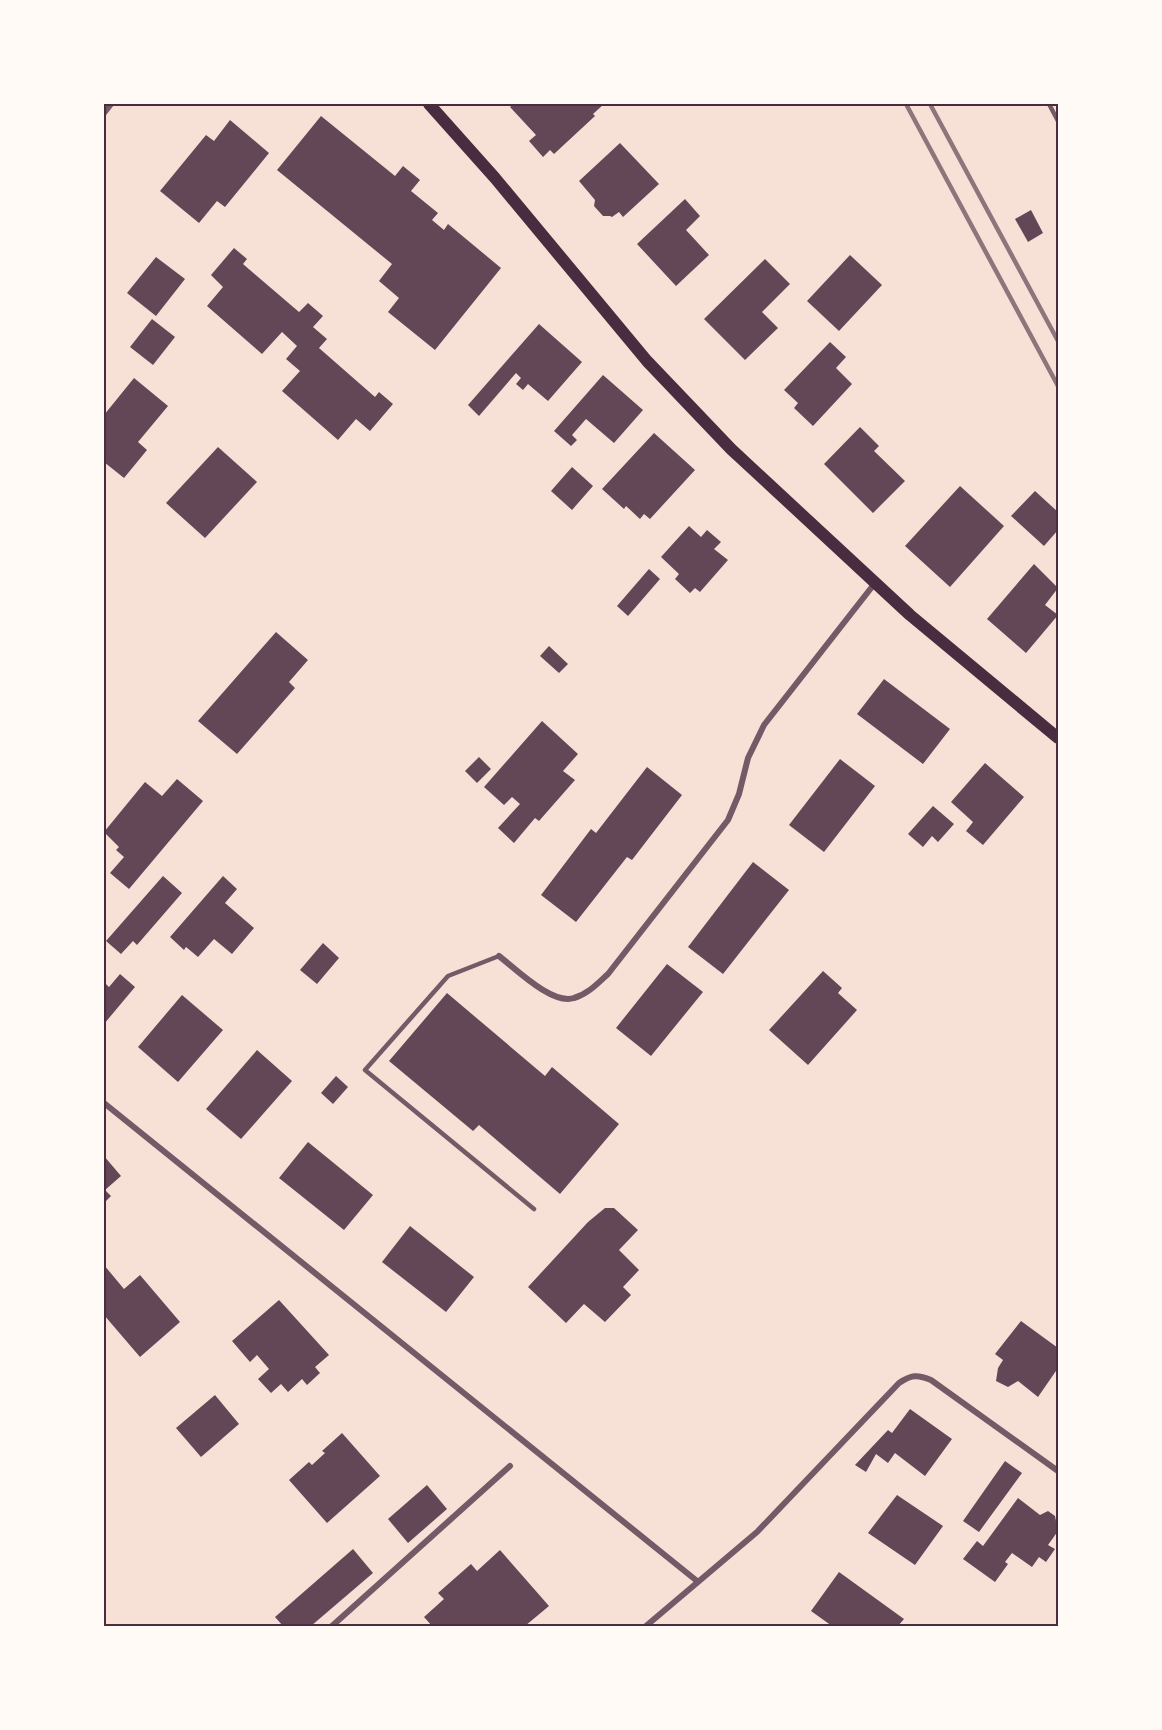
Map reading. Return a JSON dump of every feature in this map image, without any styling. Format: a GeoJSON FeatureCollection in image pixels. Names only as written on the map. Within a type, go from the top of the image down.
{"type":"FeatureCollection","features":[{"type":"Feature","properties":{"kind":"main road"},"geometry":{"type":"LineString","coordinates":[[429,104],[495,178],[647,361],[754,472],[909,615],[1059,738]]}},
{"type":"Feature","properties":{"kind":"street"},"geometry":{"type":"LineString","coordinates":[[104,113],[111,104]]}},
{"type":"Feature","properties":{"kind":"street"},"geometry":{"type":"LineString","coordinates":[[499,956],[556,998],[573,999],[588,991],[608,974],[728,820],[739,794],[748,758],[764,725],[875,583]]}},
{"type":"Feature","properties":{"kind":"street"},"geometry":{"type":"LineString","coordinates":[[104,1103],[697,1581]]}},
{"type":"Feature","properties":{"kind":"street"},"geometry":{"type":"LineString","coordinates":[[646,1626],[757,1532],[899,1383],[910,1376],[920,1375],[931,1380],[1059,1471]]}},
{"type":"Feature","properties":{"kind":"street"},"geometry":{"type":"LineString","coordinates":[[333,1626],[510,1467]]}},
{"type":"Feature","properties":{"kind":"lane"},"geometry":{"type":"LineString","coordinates":[[1049,104],[1059,121]]}},
{"type":"Feature","properties":{"kind":"lane"},"geometry":{"type":"LineString","coordinates":[[499,956],[448,976],[365,1070],[534,1209]]}},
{"type":"Feature","properties":{"kind":"building"},"geometry":{"type":"Polygon","coordinates":[[[514,104],[604,104],[593,114],[595,116],[554,154],[550,150],[543,157],[529,141],[536,135],[510,107],[514,104]]]}},
{"type":"Feature","properties":{"kind":"building"},"geometry":{"type":"Polygon","coordinates":[[[321,116],[395,176],[403,166],[420,180],[411,191],[438,213],[432,220],[444,230],[448,224],[501,268],[435,350],[388,312],[399,298],[379,281],[392,264],[277,170],[321,116]]]}},
{"type":"Feature","properties":{"kind":"building"},"geometry":{"type":"Polygon","coordinates":[[[230,120],[269,153],[225,207],[217,201],[199,223],[160,191],[206,135],[214,141],[230,120]]]}},
{"type":"Feature","properties":{"kind":"building"},"geometry":{"type":"Polygon","coordinates":[[[620,143],[659,184],[623,217],[619,212],[612,217],[603,216],[594,206],[595,200],[579,181],[620,143]]]}},
{"type":"Feature","properties":{"kind":"building"},"geometry":{"type":"Polygon","coordinates":[[[685,199],[700,216],[686,230],[709,255],[676,286],[637,244],[685,199]]]}},
{"type":"Feature","properties":{"kind":"building"},"geometry":{"type":"Polygon","coordinates":[[[1031,210],[1043,233],[1028,242],[1015,219],[1031,210]]]}},
{"type":"Feature","properties":{"kind":"building"},"geometry":{"type":"Polygon","coordinates":[[[234,248],[247,259],[243,264],[299,312],[308,303],[323,316],[313,327],[327,339],[319,348],[375,397],[379,392],[393,404],[370,431],[356,419],[338,440],[282,391],[300,371],[286,359],[297,346],[282,332],[262,354],[207,306],[223,287],[211,275],[234,248]]]}},
{"type":"Feature","properties":{"kind":"building"},"geometry":{"type":"Polygon","coordinates":[[[850,255],[882,285],[839,331],[807,301],[850,255]]]}},
{"type":"Feature","properties":{"kind":"building"},"geometry":{"type":"Polygon","coordinates":[[[156,257],[185,279],[156,316],[127,293],[156,257]]]}},
{"type":"Feature","properties":{"kind":"building"},"geometry":{"type":"Polygon","coordinates":[[[765,259],[790,284],[762,312],[778,328],[745,360],[704,319],[765,259]]]}},
{"type":"Feature","properties":{"kind":"building"},"geometry":{"type":"Polygon","coordinates":[[[152,319],[175,337],[153,365],[130,347],[152,319]]]}},
{"type":"Feature","properties":{"kind":"building"},"geometry":{"type":"Polygon","coordinates":[[[539,324],[582,362],[548,401],[528,384],[523,390],[516,384],[521,378],[516,373],[479,416],[468,405],[539,324]]]}},
{"type":"Feature","properties":{"kind":"building"},"geometry":{"type":"Polygon","coordinates":[[[830,342],[846,357],[836,368],[852,384],[813,426],[794,408],[798,403],[784,390],[830,342]]]}},
{"type":"Feature","properties":{"kind":"building"},"geometry":{"type":"Polygon","coordinates":[[[603,375],[643,410],[614,443],[586,419],[572,435],[577,440],[571,446],[554,431],[603,375]]]}},
{"type":"Feature","properties":{"kind":"building"},"geometry":{"type":"Polygon","coordinates":[[[134,378],[168,406],[138,442],[147,450],[124,478],[104,462],[104,415],[134,378]]]}},
{"type":"Feature","properties":{"kind":"building"},"geometry":{"type":"Polygon","coordinates":[[[860,427],[879,446],[874,451],[905,481],[873,513],[824,464],[860,427]]]}},
{"type":"Feature","properties":{"kind":"building"},"geometry":{"type":"Polygon","coordinates":[[[654,433],[695,470],[650,519],[644,514],[640,519],[626,506],[624,509],[602,489],[654,433]]]}},
{"type":"Feature","properties":{"kind":"building"},"geometry":{"type":"Polygon","coordinates":[[[218,447],[257,482],[205,538],[166,503],[218,447]]]}},
{"type":"Feature","properties":{"kind":"building"},"geometry":{"type":"Polygon","coordinates":[[[572,467],[593,486],[572,510],[551,491],[572,467]]]}},
{"type":"Feature","properties":{"kind":"building"},"geometry":{"type":"Polygon","coordinates":[[[960,486],[1004,526],[950,587],[905,546],[960,486]]]}},
{"type":"Feature","properties":{"kind":"building"},"geometry":{"type":"Polygon","coordinates":[[[1035,491],[1058,512],[1058,530],[1044,546],[1011,516],[1035,491]]]}},
{"type":"Feature","properties":{"kind":"building"},"geometry":{"type":"Polygon","coordinates":[[[689,526],[701,537],[707,530],[721,542],[714,549],[728,560],[700,592],[695,588],[690,593],[675,579],[679,574],[661,557],[689,526]]]}},
{"type":"Feature","properties":{"kind":"building"},"geometry":{"type":"Polygon","coordinates":[[[1034,564],[1058,588],[1045,605],[1058,615],[1026,653],[987,619],[1034,564]]]}},
{"type":"Feature","properties":{"kind":"building"},"geometry":{"type":"Polygon","coordinates":[[[649,569],[660,579],[628,616],[617,606],[649,569]]]}},
{"type":"Feature","properties":{"kind":"building"},"geometry":{"type":"Polygon","coordinates":[[[276,632],[308,660],[289,682],[295,688],[237,754],[198,721],[276,632]]]}},
{"type":"Feature","properties":{"kind":"building"},"geometry":{"type":"Polygon","coordinates":[[[549,646],[568,664],[559,673],[540,656],[549,646]]]}},
{"type":"Feature","properties":{"kind":"building"},"geometry":{"type":"Polygon","coordinates":[[[884,679],[950,729],[923,764],[857,714],[884,679]]]}},
{"type":"Feature","properties":{"kind":"building"},"geometry":{"type":"Polygon","coordinates":[[[542,721],[578,754],[563,771],[575,780],[539,821],[535,818],[514,843],[498,828],[520,804],[512,797],[504,805],[484,787],[542,721]]]}},
{"type":"Feature","properties":{"kind":"building"},"geometry":{"type":"Polygon","coordinates":[[[479,757],[491,769],[477,783],[465,771],[479,757]]]}},
{"type":"Feature","properties":{"kind":"building"},"geometry":{"type":"Polygon","coordinates":[[[840,759],[875,786],[824,852],[789,825],[840,759]]]}},
{"type":"Feature","properties":{"kind":"building"},"geometry":{"type":"Polygon","coordinates":[[[985,763],[1024,797],[983,845],[966,831],[973,822],[951,802],[985,763]]]}},
{"type":"Feature","properties":{"kind":"building"},"geometry":{"type":"Polygon","coordinates":[[[647,767],[682,795],[632,860],[627,857],[576,922],[541,895],[591,829],[596,833],[647,767]]]}},
{"type":"Feature","properties":{"kind":"building"},"geometry":{"type":"Polygon","coordinates":[[[177,779],[203,801],[129,889],[110,873],[124,857],[116,850],[119,847],[104,832],[145,782],[162,796],[177,779]]]}},
{"type":"Feature","properties":{"kind":"building"},"geometry":{"type":"Polygon","coordinates":[[[933,806],[954,824],[938,842],[932,836],[923,847],[908,834],[933,806]]]}},
{"type":"Feature","properties":{"kind":"building"},"geometry":{"type":"Polygon","coordinates":[[[753,862],[789,890],[723,974],[688,947],[753,862]]]}},
{"type":"Feature","properties":{"kind":"building"},"geometry":{"type":"Polygon","coordinates":[[[163,876],[182,893],[137,945],[133,941],[121,954],[106,941],[163,876]]]}},
{"type":"Feature","properties":{"kind":"building"},"geometry":{"type":"Polygon","coordinates":[[[223,876],[237,889],[225,903],[254,928],[232,954],[214,939],[198,957],[186,947],[184,950],[170,937],[223,876]]]}},
{"type":"Feature","properties":{"kind":"building"},"geometry":{"type":"Polygon","coordinates":[[[323,943],[339,958],[317,984],[300,970],[323,943]]]}},
{"type":"Feature","properties":{"kind":"building"},"geometry":{"type":"Polygon","coordinates":[[[667,964],[703,992],[651,1056],[616,1028],[667,964]]]}},
{"type":"Feature","properties":{"kind":"building"},"geometry":{"type":"Polygon","coordinates":[[[823,971],[842,988],[838,993],[857,1010],[808,1065],[769,1030],[823,971]]]}},
{"type":"Feature","properties":{"kind":"building"},"geometry":{"type":"Polygon","coordinates":[[[120,974],[135,987],[104,1024],[104,982],[109,987],[120,974]]]}},
{"type":"Feature","properties":{"kind":"building"},"geometry":{"type":"Polygon","coordinates":[[[447,993],[545,1076],[552,1067],[619,1124],[560,1194],[479,1125],[473,1131],[389,1061],[447,993]]]}},
{"type":"Feature","properties":{"kind":"building"},"geometry":{"type":"Polygon","coordinates":[[[182,995],[223,1030],[178,1082],[138,1047],[182,995]]]}},
{"type":"Feature","properties":{"kind":"building"},"geometry":{"type":"Polygon","coordinates":[[[257,1050],[292,1081],[241,1139],[206,1109],[257,1050]]]}},
{"type":"Feature","properties":{"kind":"building"},"geometry":{"type":"Polygon","coordinates":[[[336,1076],[348,1087],[333,1104],[321,1093],[336,1076]]]}},
{"type":"Feature","properties":{"kind":"building"},"geometry":{"type":"Polygon","coordinates":[[[308,1142],[373,1195],[344,1230],[279,1178],[308,1142]]]}},
{"type":"Feature","properties":{"kind":"building"},"geometry":{"type":"Polygon","coordinates":[[[104,1156],[121,1176],[105,1190],[111,1196],[104,1203],[104,1156]]]}},
{"type":"Feature","properties":{"kind":"building"},"geometry":{"type":"Polygon","coordinates":[[[605,1208],[614,1208],[638,1230],[619,1250],[639,1270],[623,1287],[631,1295],[605,1322],[584,1304],[566,1323],[528,1287],[588,1222],[605,1208]]]}},
{"type":"Feature","properties":{"kind":"building"},"geometry":{"type":"Polygon","coordinates":[[[410,1226],[474,1277],[446,1312],[382,1262],[410,1226]]]}},
{"type":"Feature","properties":{"kind":"building"},"geometry":{"type":"Polygon","coordinates":[[[104,1265],[124,1289],[140,1275],[180,1322],[140,1357],[104,1315],[104,1265]]]}},
{"type":"Feature","properties":{"kind":"building"},"geometry":{"type":"Polygon","coordinates":[[[279,1300],[329,1355],[315,1367],[320,1373],[307,1385],[302,1379],[288,1392],[281,1384],[271,1393],[258,1379],[269,1369],[257,1355],[250,1362],[232,1341],[279,1300]]]}},
{"type":"Feature","properties":{"kind":"building"},"geometry":{"type":"Polygon","coordinates":[[[1021,1321],[1058,1348],[1058,1368],[1038,1397],[1018,1381],[1008,1387],[996,1381],[998,1368],[1003,1360],[995,1354],[1021,1321]]]}},
{"type":"Feature","properties":{"kind":"building"},"geometry":{"type":"Polygon","coordinates":[[[215,1395],[239,1424],[201,1457],[176,1428],[215,1395]]]}},
{"type":"Feature","properties":{"kind":"building"},"geometry":{"type":"Polygon","coordinates":[[[910,1409],[952,1439],[925,1476],[895,1453],[888,1463],[876,1454],[866,1472],[855,1465],[888,1430],[892,1433],[910,1409]]]}},
{"type":"Feature","properties":{"kind":"building"},"geometry":{"type":"Polygon","coordinates":[[[342,1433],[380,1476],[327,1523],[289,1480],[309,1462],[312,1465],[325,1453],[322,1451],[342,1433]]]}},
{"type":"Feature","properties":{"kind":"building"},"geometry":{"type":"Polygon","coordinates":[[[1005,1461],[1022,1473],[979,1532],[963,1521],[1005,1461]]]}},
{"type":"Feature","properties":{"kind":"building"},"geometry":{"type":"Polygon","coordinates":[[[427,1485],[447,1509],[408,1543],[388,1519],[427,1485]]]}},
{"type":"Feature","properties":{"kind":"building"},"geometry":{"type":"Polygon","coordinates":[[[897,1495],[943,1526],[915,1565],[868,1533],[897,1495]]]}},
{"type":"Feature","properties":{"kind":"building"},"geometry":{"type":"Polygon","coordinates":[[[1018,1498],[1040,1515],[1048,1511],[1055,1516],[1058,1531],[1048,1545],[1055,1549],[1046,1562],[1039,1557],[1032,1567],[1012,1553],[1005,1562],[1008,1564],[995,1582],[963,1559],[977,1541],[983,1546],[1018,1498]]]}},
{"type":"Feature","properties":{"kind":"building"},"geometry":{"type":"Polygon","coordinates":[[[353,1549],[373,1573],[311,1626],[283,1626],[275,1617],[353,1549]]]}},
{"type":"Feature","properties":{"kind":"building"},"geometry":{"type":"Polygon","coordinates":[[[500,1550],[549,1606],[525,1626],[432,1626],[424,1617],[444,1599],[438,1593],[471,1564],[477,1571],[500,1550]]]}},
{"type":"Feature","properties":{"kind":"building"},"geometry":{"type":"Polygon","coordinates":[[[839,1572],[904,1619],[898,1626],[832,1626],[811,1611],[839,1572]]]}},
{"type":"Feature","properties":{"kind":"railway"},"geometry":{"type":"LineString","coordinates":[[906,104],[1058,386]]}},
{"type":"Feature","properties":{"kind":"railway"},"geometry":{"type":"LineString","coordinates":[[930,104],[1058,341]]}}]}
